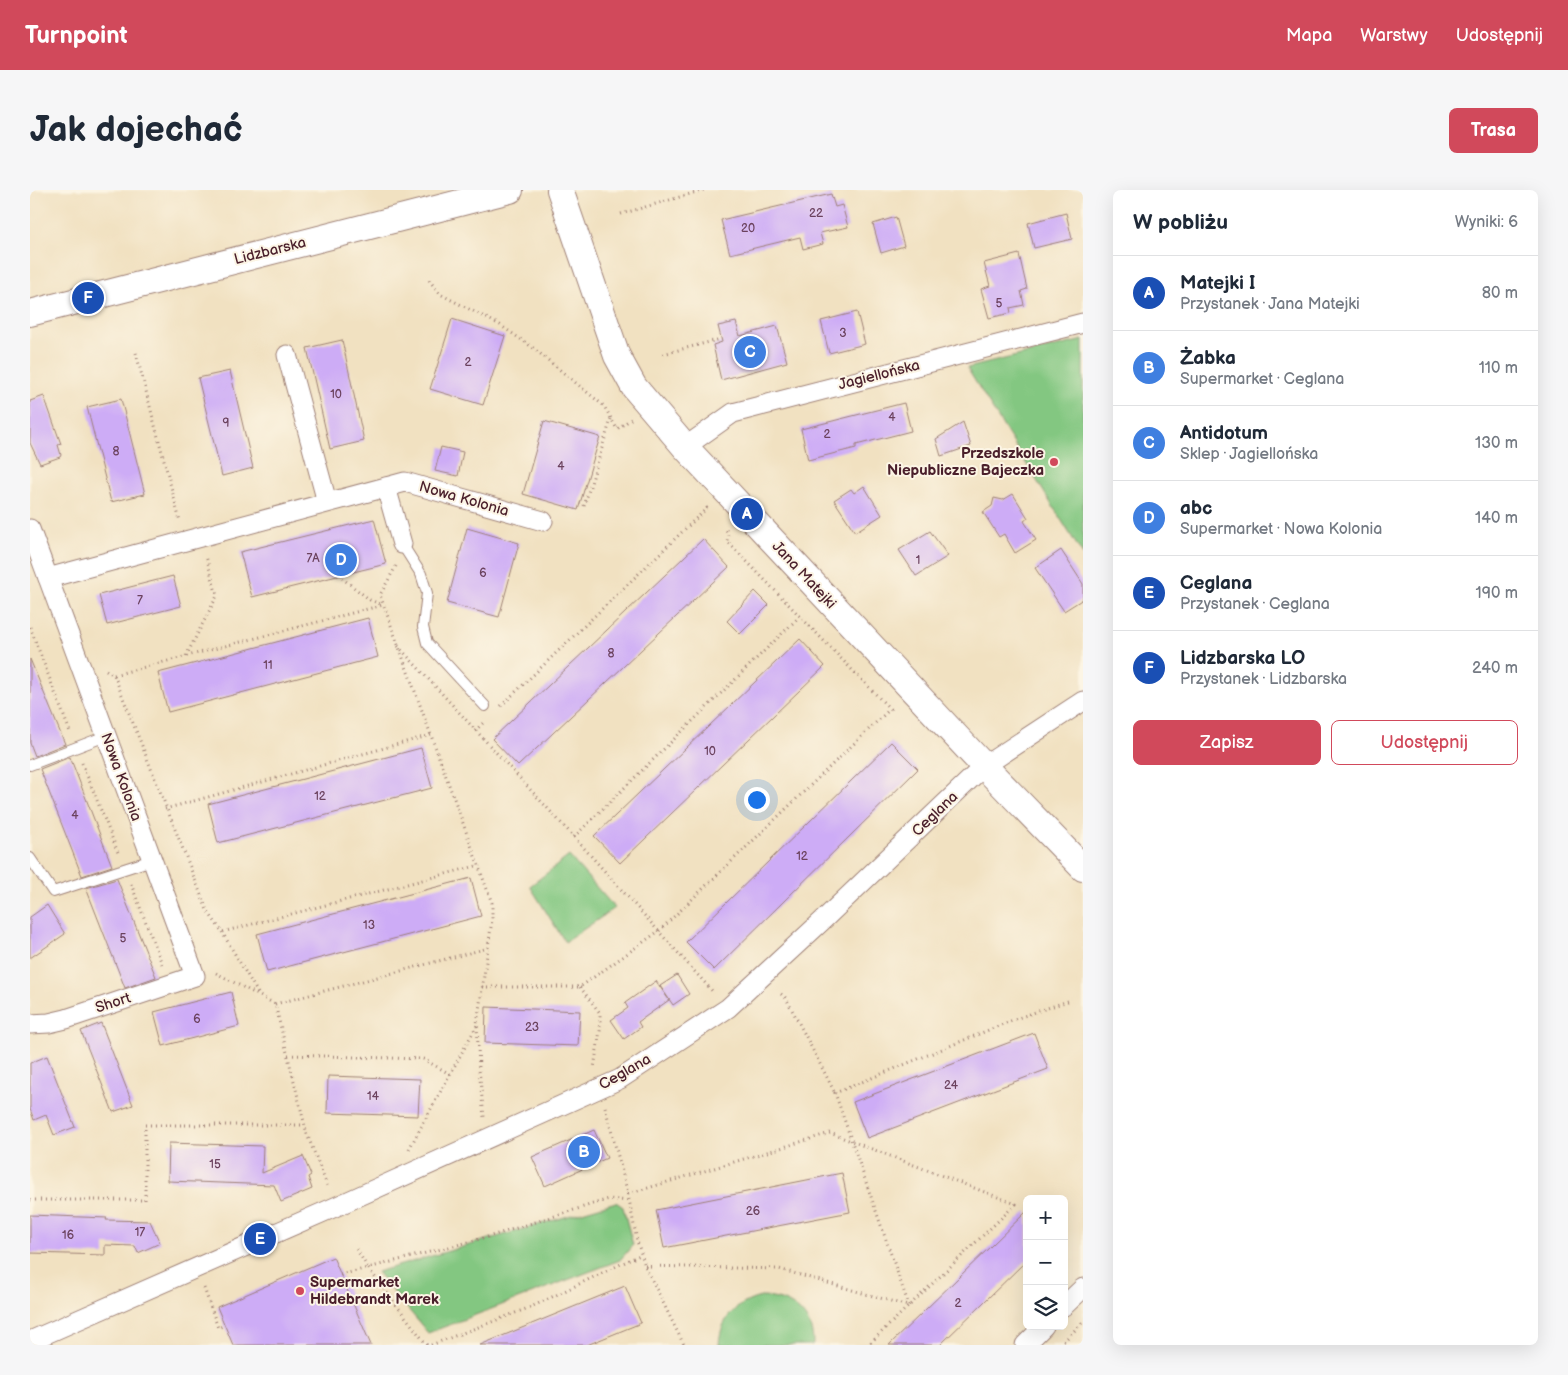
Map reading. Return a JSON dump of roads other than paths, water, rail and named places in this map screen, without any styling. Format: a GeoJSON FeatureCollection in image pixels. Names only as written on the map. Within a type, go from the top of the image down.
{"type":"FeatureCollection","features":[{"type":"Feature","properties":{"kind":"street","name":"Lidzbarska"},"geometry":{"type":"LineString","coordinates":[[30,313],[510,190]]}},
{"type":"Feature","properties":{"kind":"street","name":"Jana Matejki"},"geometry":{"type":"LineString","coordinates":[[560,190],[617,356],[634,387],[685,447],[984,766],[1083,868]]}},
{"type":"Feature","properties":{"kind":"street","name":"Jagiellońska"},"geometry":{"type":"LineString","coordinates":[[685,447],[733,413],[1083,323]]}},
{"type":"Feature","properties":{"kind":"street"},"geometry":{"type":"LineString","coordinates":[[287,355],[328,502]]}},
{"type":"Feature","properties":{"kind":"street","name":"Nowa Kolonia"},"geometry":{"type":"LineString","coordinates":[[48,578],[405,482],[543,521]]}},
{"type":"Feature","properties":{"kind":"street"},"geometry":{"type":"LineString","coordinates":[[386,487],[402,544]]}},
{"type":"Feature","properties":{"kind":"street","name":"Nowa Kolonia"},"geometry":{"type":"LineString","coordinates":[[30,529],[195,976]]}},
{"type":"Feature","properties":{"kind":"street","name":"Ceglana"},"geometry":{"type":"LineString","coordinates":[[30,1341],[336,1207],[620,1078],[728,1008],[984,766],[1083,701]]}},
{"type":"Feature","properties":{"kind":"street","name":"Short"},"geometry":{"type":"LineString","coordinates":[[30,1024],[49,1023],[66,1019],[195,976]]}},
{"type":"Feature","properties":{"kind":"street"},"geometry":{"type":"LineString","coordinates":[[1068,1302],[1083,1288]]}},
{"type":"Feature","properties":{"kind":"street"},"geometry":{"type":"LineString","coordinates":[[1025,1345],[1040,1330]]}},
{"type":"Feature","properties":{"kind":"lane"},"geometry":{"type":"LineString","coordinates":[[402,544],[421,574],[427,593],[423,626],[427,643],[485,706]]}},
{"type":"Feature","properties":{"kind":"lane"},"geometry":{"type":"LineString","coordinates":[[30,764],[106,736]]}},
{"type":"Feature","properties":{"kind":"lane"},"geometry":{"type":"LineString","coordinates":[[30,858],[53,892],[152,860]]}},
{"type":"Feature","properties":{"kind":"place","name":"Lidzbarska LO"},"geometry":{"type":"Point","coordinates":[88,298]}},
{"type":"Feature","properties":{"kind":"place","name":"Antidotum"},"geometry":{"type":"Point","coordinates":[750,352]}},
{"type":"Feature","properties":{"kind":"place","name":"Przedszkole Niepubliczne Bajeczka"},"geometry":{"type":"Point","coordinates":[1054,462]}},
{"type":"Feature","properties":{"kind":"place","name":"Matejki I"},"geometry":{"type":"Point","coordinates":[747,514]}},
{"type":"Feature","properties":{"kind":"place","name":"abc"},"geometry":{"type":"Point","coordinates":[341,560]}},
{"type":"Feature","properties":{"kind":"place","name":"Żabka"},"geometry":{"type":"Point","coordinates":[584,1152]}},
{"type":"Feature","properties":{"kind":"place","name":"Ceglana"},"geometry":{"type":"Point","coordinates":[260,1239]}},
{"type":"Feature","properties":{"kind":"place","name":"Supermarket Hildebrandt Marek"},"geometry":{"type":"Point","coordinates":[300,1291]}}]}
